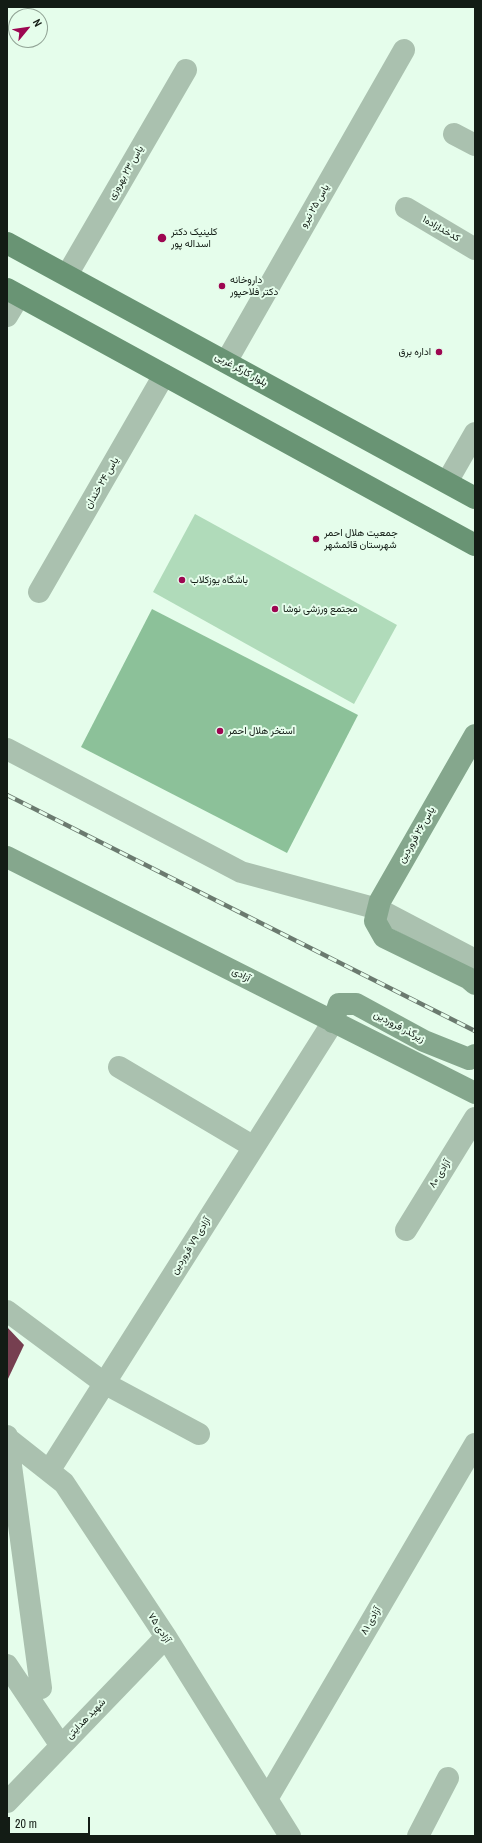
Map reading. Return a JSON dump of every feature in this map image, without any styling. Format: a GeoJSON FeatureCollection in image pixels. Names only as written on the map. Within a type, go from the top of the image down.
{"type":"FeatureCollection","features":[{"type":"Feature","properties":{"kind":"main road","name":"بلوار کارگر غربی"},"geometry":{"type":"LineString","coordinates":[[7,243],[475,498]]}},
{"type":"Feature","properties":{"kind":"main road"},"geometry":{"type":"LineString","coordinates":[[13,293],[475,544]]}},
{"type":"Feature","properties":{"kind":"street","name":"یاس ۲۵ نیرو"},"geometry":{"type":"LineString","coordinates":[[226,362],[404,50]]}},
{"type":"Feature","properties":{"kind":"street","name":"یاس ۲۳ بهروزی"},"geometry":{"type":"LineString","coordinates":[[67,275],[186,70]]}},
{"type":"Feature","properties":{"kind":"street"},"geometry":{"type":"LineString","coordinates":[[454,134],[475,146]]}},
{"type":"Feature","properties":{"kind":"street","name":"کدخدازاده۱"},"geometry":{"type":"LineString","coordinates":[[406,208],[475,249]]}},
{"type":"Feature","properties":{"kind":"street"},"geometry":{"type":"LineString","coordinates":[[7,316],[13,293]]}},
{"type":"Feature","properties":{"kind":"street","name":"یاس ۲۴ خندان"},"geometry":{"type":"LineString","coordinates":[[39,592],[164,375]]}},
{"type":"Feature","properties":{"kind":"street"},"geometry":{"type":"LineString","coordinates":[[447,482],[475,433]]}},
{"type":"Feature","properties":{"kind":"street","name":"یاس ۲۶ فروردین"},"geometry":{"type":"LineString","coordinates":[[475,735],[380,901],[375,921],[384,937],[468,978],[475,984]]}},
{"type":"Feature","properties":{"kind":"street"},"geometry":{"type":"LineString","coordinates":[[7,749],[241,872],[378,909],[475,960]]}},
{"type":"Feature","properties":{"kind":"street","name":"آزادی"},"geometry":{"type":"LineString","coordinates":[[7,857],[475,1094]]}},
{"type":"Feature","properties":{"kind":"street","name":"زیرگذر فروردین"},"geometry":{"type":"LineString","coordinates":[[333,1022],[339,1004],[356,1004],[424,1041],[468,1059],[475,1055]]}},
{"type":"Feature","properties":{"kind":"street","name":"آزادی ۷۹ فروردین"},"geometry":{"type":"LineString","coordinates":[[49,1471],[333,1022]]}},
{"type":"Feature","properties":{"kind":"street"},"geometry":{"type":"LineString","coordinates":[[119,1067],[254,1147]]}},
{"type":"Feature","properties":{"kind":"street","name":"آزادی ۸۰"},"geometry":{"type":"LineString","coordinates":[[406,1230],[475,1118]]}},
{"type":"Feature","properties":{"kind":"street"},"geometry":{"type":"LineString","coordinates":[[7,1311],[104,1383],[199,1434]]}},
{"type":"Feature","properties":{"kind":"street"},"geometry":{"type":"LineString","coordinates":[[7,1437],[41,1688]]}},
{"type":"Feature","properties":{"kind":"street","name":"آزادی ۷۵"},"geometry":{"type":"LineString","coordinates":[[7,1437],[64,1482],[166,1637],[290,1836]]}},
{"type":"Feature","properties":{"kind":"street","name":"آزادی ۸۱"},"geometry":{"type":"LineString","coordinates":[[267,1799],[475,1444]]}},
{"type":"Feature","properties":{"kind":"street","name":"شهید هدایتی"},"geometry":{"type":"LineString","coordinates":[[7,1802],[166,1637]]}},
{"type":"Feature","properties":{"kind":"street"},"geometry":{"type":"LineString","coordinates":[[7,1665],[60,1746]]}},
{"type":"Feature","properties":{"kind":"street"},"geometry":{"type":"LineString","coordinates":[[418,1836],[448,1778]]}},
{"type":"Feature","properties":{"kind":"shaded area","name":"مجتمع ورزشی نوشا"},"geometry":{"type":"Polygon","coordinates":[[[195,514],[397,625],[354,704],[153,592],[195,514]]]}},
{"type":"Feature","properties":{"kind":"shaded area","name":"استخر هلال احمر"},"geometry":{"type":"Polygon","coordinates":[[[152,609],[358,715],[287,853],[81,747],[152,609]]]}},
{"type":"Feature","properties":{"kind":"building"},"geometry":{"type":"Polygon","coordinates":[[[7,1327],[24,1345],[7,1381],[7,1327]]]}},
{"type":"Feature","properties":{"kind":"railway"},"geometry":{"type":"LineString","coordinates":[[7,795],[475,1031]]}},
{"type":"Feature","properties":{"kind":"place","name":"کلینیک دکتر اسداله پور"},"geometry":{"type":"Point","coordinates":[162,238]}},
{"type":"Feature","properties":{"kind":"place","name":"داروخانه دکتر فلاحپور"},"geometry":{"type":"Point","coordinates":[222,286]}},
{"type":"Feature","properties":{"kind":"place","name":"اداره برق"},"geometry":{"type":"Point","coordinates":[439,352]}},
{"type":"Feature","properties":{"kind":"place","name":"جمعیت هلال احمر شهرستان قائمشهر"},"geometry":{"type":"Point","coordinates":[316,539]}},
{"type":"Feature","properties":{"kind":"place","name":"باشگاه یوزکلاب"},"geometry":{"type":"Point","coordinates":[182,580]}},
{"type":"Feature","properties":{"kind":"place","name":"مجتمع ورزشی نوشا"},"geometry":{"type":"Point","coordinates":[275,609]}},
{"type":"Feature","properties":{"kind":"place","name":"استخر هلال احمر"},"geometry":{"type":"Point","coordinates":[220,731]}}]}
